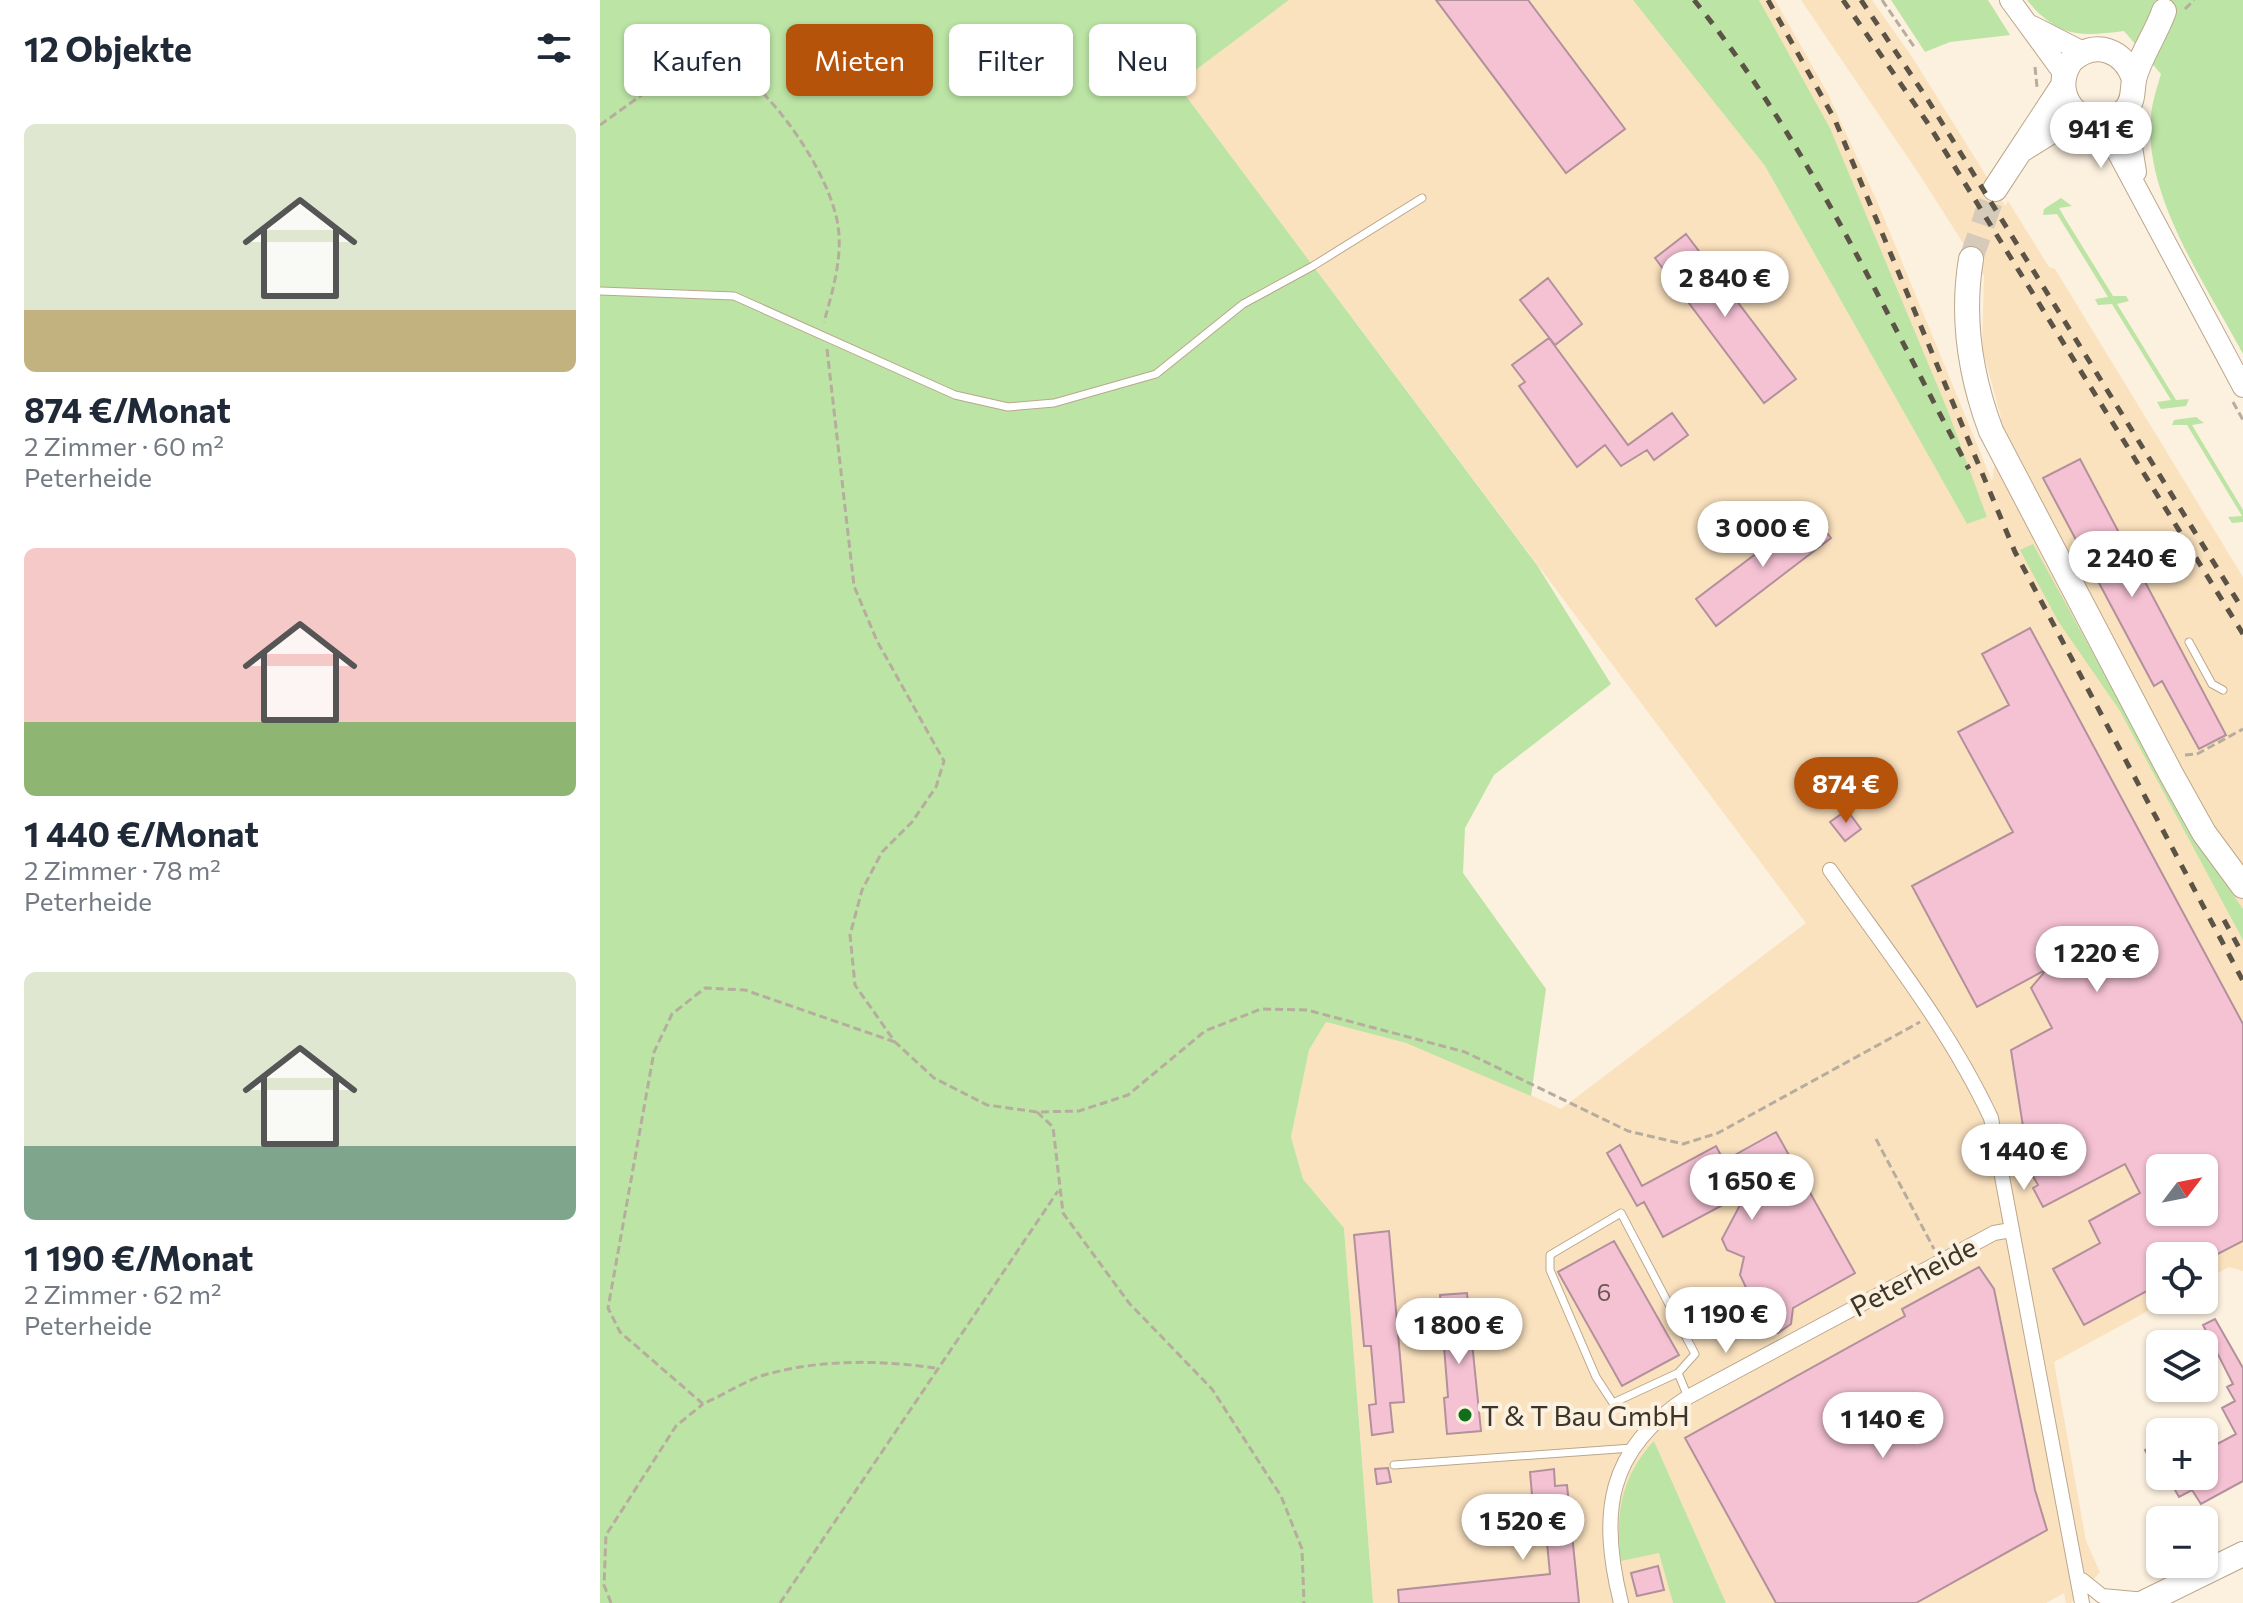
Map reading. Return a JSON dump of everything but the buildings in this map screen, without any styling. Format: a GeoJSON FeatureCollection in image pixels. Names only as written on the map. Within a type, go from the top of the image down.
{"type":"FeatureCollection","features":[{"type":"Feature","properties":{"kind":"main road"},"geometry":{"type":"LineString","coordinates":[[2113,51],[2134,42],[2168,5]]}},
{"type":"Feature","properties":{"kind":"main road"},"geometry":{"type":"LineString","coordinates":[[2017,152],[2068,121],[2084,126],[2107,121],[2126,109],[2132,100],[2134,79],[2168,5]]}},
{"type":"Feature","properties":{"kind":"main road"},"geometry":{"type":"LineString","coordinates":[[1995,189],[2063,80],[2071,61],[2083,52],[2113,51],[2123,58],[2134,79]]}},
{"type":"Feature","properties":{"kind":"main road"},"geometry":{"type":"LineString","coordinates":[[2063,80],[2065,99],[2084,126]]}},
{"type":"Feature","properties":{"kind":"main road"},"geometry":{"type":"LineString","coordinates":[[1971,259],[1966,308],[1968,344],[1975,388],[1991,431],[2170,772],[2204,833],[2243,886]]}},
{"type":"Feature","properties":{"kind":"main road"},"geometry":{"type":"LineString","coordinates":[[2153,1600],[2243,1554]]}},
{"type":"Feature","properties":{"kind":"street"},"geometry":{"type":"LineString","coordinates":[[2010,0],[2063,80]]}},
{"type":"Feature","properties":{"kind":"street"},"geometry":{"type":"LineString","coordinates":[[2025,22],[2083,52]]}},
{"type":"Feature","properties":{"kind":"street"},"geometry":{"type":"LineString","coordinates":[[2126,109],[2139,196]]}},
{"type":"Feature","properties":{"kind":"street"},"geometry":{"type":"LineString","coordinates":[[2084,126],[2113,144],[2243,387]]}},
{"type":"Feature","properties":{"kind":"street","name":"Peterheide"},"geometry":{"type":"LineString","coordinates":[[1830,870],[1934,1015],[1971,1073],[1991,1118],[2082,1603]]}},
{"type":"Feature","properties":{"kind":"street","name":"Peterheide"},"geometry":{"type":"LineString","coordinates":[[1621,1603],[1610,1553],[1609,1513],[1618,1478],[1634,1448],[1657,1417],[1688,1397],[1994,1233],[2011,1230]]}},
{"type":"Feature","properties":{"kind":"street"},"geometry":{"type":"LineString","coordinates":[[2079,1576],[2102,1596],[2153,1600]]}},
{"type":"Feature","properties":{"kind":"street","name":"Peterheide"},"geometry":{"type":"LineString","coordinates":[[2079,1576],[2096,1603]]}},
{"type":"Feature","properties":{"kind":"lane"},"geometry":{"type":"LineString","coordinates":[[600,291],[734,296],[955,395],[1008,407],[1054,403],[1156,374],[1243,304],[1313,266],[1422,198]]}},
{"type":"Feature","properties":{"kind":"lane"},"geometry":{"type":"LineString","coordinates":[[2189,642],[2212,684],[2223,690]]}},
{"type":"Feature","properties":{"kind":"lane"},"geometry":{"type":"LineString","coordinates":[[1621,1213],[1695,1354],[1678,1373],[1613,1403],[1596,1377],[1550,1270],[1550,1255],[1621,1213]]}},
{"type":"Feature","properties":{"kind":"lane"},"geometry":{"type":"LineString","coordinates":[[1678,1373],[1688,1397]]}},
{"type":"Feature","properties":{"kind":"lane"},"geometry":{"type":"LineString","coordinates":[[1394,1465],[1634,1448]]}},
{"type":"Feature","properties":{"kind":"path"},"geometry":{"type":"LineString","coordinates":[[1882,0],[1915,48]]}},
{"type":"Feature","properties":{"kind":"path"},"geometry":{"type":"LineString","coordinates":[[600,125],[707,48],[732,61],[768,97],[824,181],[837,221],[838,262],[823,326],[854,586],[877,641],[944,761],[936,787],[912,822],[882,852],[862,890],[850,935],[855,985],[895,1042],[934,1078],[987,1105],[1037,1112],[1079,1111],[1128,1095],[1205,1031],[1261,1009],[1307,1010],[1465,1052],[1628,1131],[1683,1144],[1718,1133],[1934,1015]]}},
{"type":"Feature","properties":{"kind":"path"},"geometry":{"type":"LineString","coordinates":[[2084,126],[2101,153]]}},
{"type":"Feature","properties":{"kind":"path"},"geometry":{"type":"LineString","coordinates":[[2185,755],[2197,754],[2243,729]]}},
{"type":"Feature","properties":{"kind":"path"},"geometry":{"type":"LineString","coordinates":[[703,1404],[620,1332],[608,1308],[654,1052],[672,1014],[705,988],[745,990],[895,1042]]}},
{"type":"Feature","properties":{"kind":"path"},"geometry":{"type":"LineString","coordinates":[[1037,1112],[1049,1120],[1056,1137],[1058,1191],[1063,1213],[1129,1303],[1212,1389],[1281,1496],[1302,1549],[1304,1603]]}},
{"type":"Feature","properties":{"kind":"path"},"geometry":{"type":"LineString","coordinates":[[1876,1139],[1942,1261]]}},
{"type":"Feature","properties":{"kind":"path"},"geometry":{"type":"LineString","coordinates":[[780,1603],[935,1368],[1058,1191]]}},
{"type":"Feature","properties":{"kind":"path"},"geometry":{"type":"LineString","coordinates":[[611,1603],[604,1585],[606,1535],[642,1474],[676,1426],[703,1404],[763,1376],[812,1366],[879,1360],[935,1368]]}},
{"type":"Feature","properties":{"kind":"shaded area"},"geometry":{"type":"Polygon","coordinates":[[[1289,0],[1634,0],[1765,166],[1967,524],[1987,517],[1948,411],[1830,128],[1759,0],[1775,0],[1828,94],[1877,201],[1992,481],[2001,417],[1982,348],[1984,276],[1801,0],[1872,0],[1912,57],[2005,206],[2008,201],[2049,267],[2055,269],[2243,577],[2243,1271],[2229,1267],[2218,1273],[2218,1242],[2146,1242],[2146,1312],[2054,1362],[2086,1541],[2100,1572],[2071,1603],[2066,1603],[2064,1593],[2046,1603],[1726,1603],[1654,1441],[1660,1552],[1673,1603],[1373,1603],[1344,1228],[1303,1179],[1291,1137],[1309,1050],[1326,1022],[1406,1043],[1472,1068],[1561,1109],[1806,923],[1186,96],[1196,96],[1196,70],[1289,0]]]}},
{"type":"Feature","properties":{"kind":"green space"},"geometry":{"type":"Polygon","coordinates":[[[600,0],[1289,0],[1196,70],[1196,24],[1089,24],[1089,96],[1186,96],[1537,565],[1611,684],[1494,775],[1465,828],[1463,873],[1546,989],[1531,1096],[1406,1043],[1326,1022],[1309,1050],[1291,1137],[1303,1179],[1344,1228],[1373,1603],[600,1603],[600,0]]]}},
{"type":"Feature","properties":{"kind":"green space"},"geometry":{"type":"Polygon","coordinates":[[[1633,0],[1759,0],[1830,128],[1948,411],[1987,517],[1967,524],[1765,166],[1633,0]]]}},
{"type":"Feature","properties":{"kind":"green space"},"geometry":{"type":"Polygon","coordinates":[[[1891,0],[1988,0],[2010,35],[1950,42],[1925,52],[1891,0]]]}},
{"type":"Feature","properties":{"kind":"green space"},"geometry":{"type":"Polygon","coordinates":[[[2027,0],[2243,0],[2243,354],[2180,240],[2157,177],[2151,146],[2151,116],[2161,74],[2124,31],[2094,34],[2070,32],[2049,21],[2027,0]]]}},
{"type":"Feature","properties":{"kind":"green space"},"geometry":{"type":"Polygon","coordinates":[[[2061,198],[2072,206],[2059,208],[2066,220],[2113,296],[2126,296],[2129,301],[2117,304],[2176,400],[2189,399],[2186,406],[2161,409],[2157,402],[2171,400],[2112,304],[2098,305],[2095,299],[2108,297],[2057,214],[2043,215],[2044,209],[2061,198]]]}},
{"type":"Feature","properties":{"kind":"green space"},"geometry":{"type":"Polygon","coordinates":[[[2196,417],[2204,423],[2192,425],[2243,510],[2243,522],[2232,523],[2228,517],[2242,516],[2187,425],[2172,425],[2174,420],[2196,417]]]}},
{"type":"Feature","properties":{"kind":"green space"},"geometry":{"type":"Polygon","coordinates":[[[2033,544],[2196,841],[2243,909],[2243,940],[2120,711],[2058,621],[2020,550],[2033,544]]]}},
{"type":"Feature","properties":{"kind":"green space"},"geometry":{"type":"Polygon","coordinates":[[[1654,1441],[1726,1603],[1673,1603],[1659,1553],[1621,1561],[1620,1512],[1627,1482],[1654,1441]]]}},
{"type":"Feature","properties":{"kind":"tunnel"},"geometry":{"type":"LineString","coordinates":[[1971,259],[1995,189]]}},
{"type":"Feature","properties":{"kind":"railway"},"geometry":{"type":"LineString","coordinates":[[1694,0],[1735,54],[1808,168],[1969,469]]}},
{"type":"Feature","properties":{"kind":"railway"},"geometry":{"type":"LineString","coordinates":[[1768,0],[1835,120],[2015,552],[2243,981]]}},
{"type":"Feature","properties":{"kind":"railway"},"geometry":{"type":"LineString","coordinates":[[1843,0],[1927,122],[2243,634]]}},
{"type":"Feature","properties":{"kind":"railway"},"geometry":{"type":"LineString","coordinates":[[1861,0],[1926,97],[2243,610]]}},
{"type":"Feature","properties":{"kind":"railway"},"geometry":{"type":"LineString","coordinates":[[2224,920],[2243,955]]}},
{"type":"Feature","properties":{"kind":"place","name":"T & T Bau GmbH"},"geometry":{"type":"Point","coordinates":[1465,1415]}}]}
